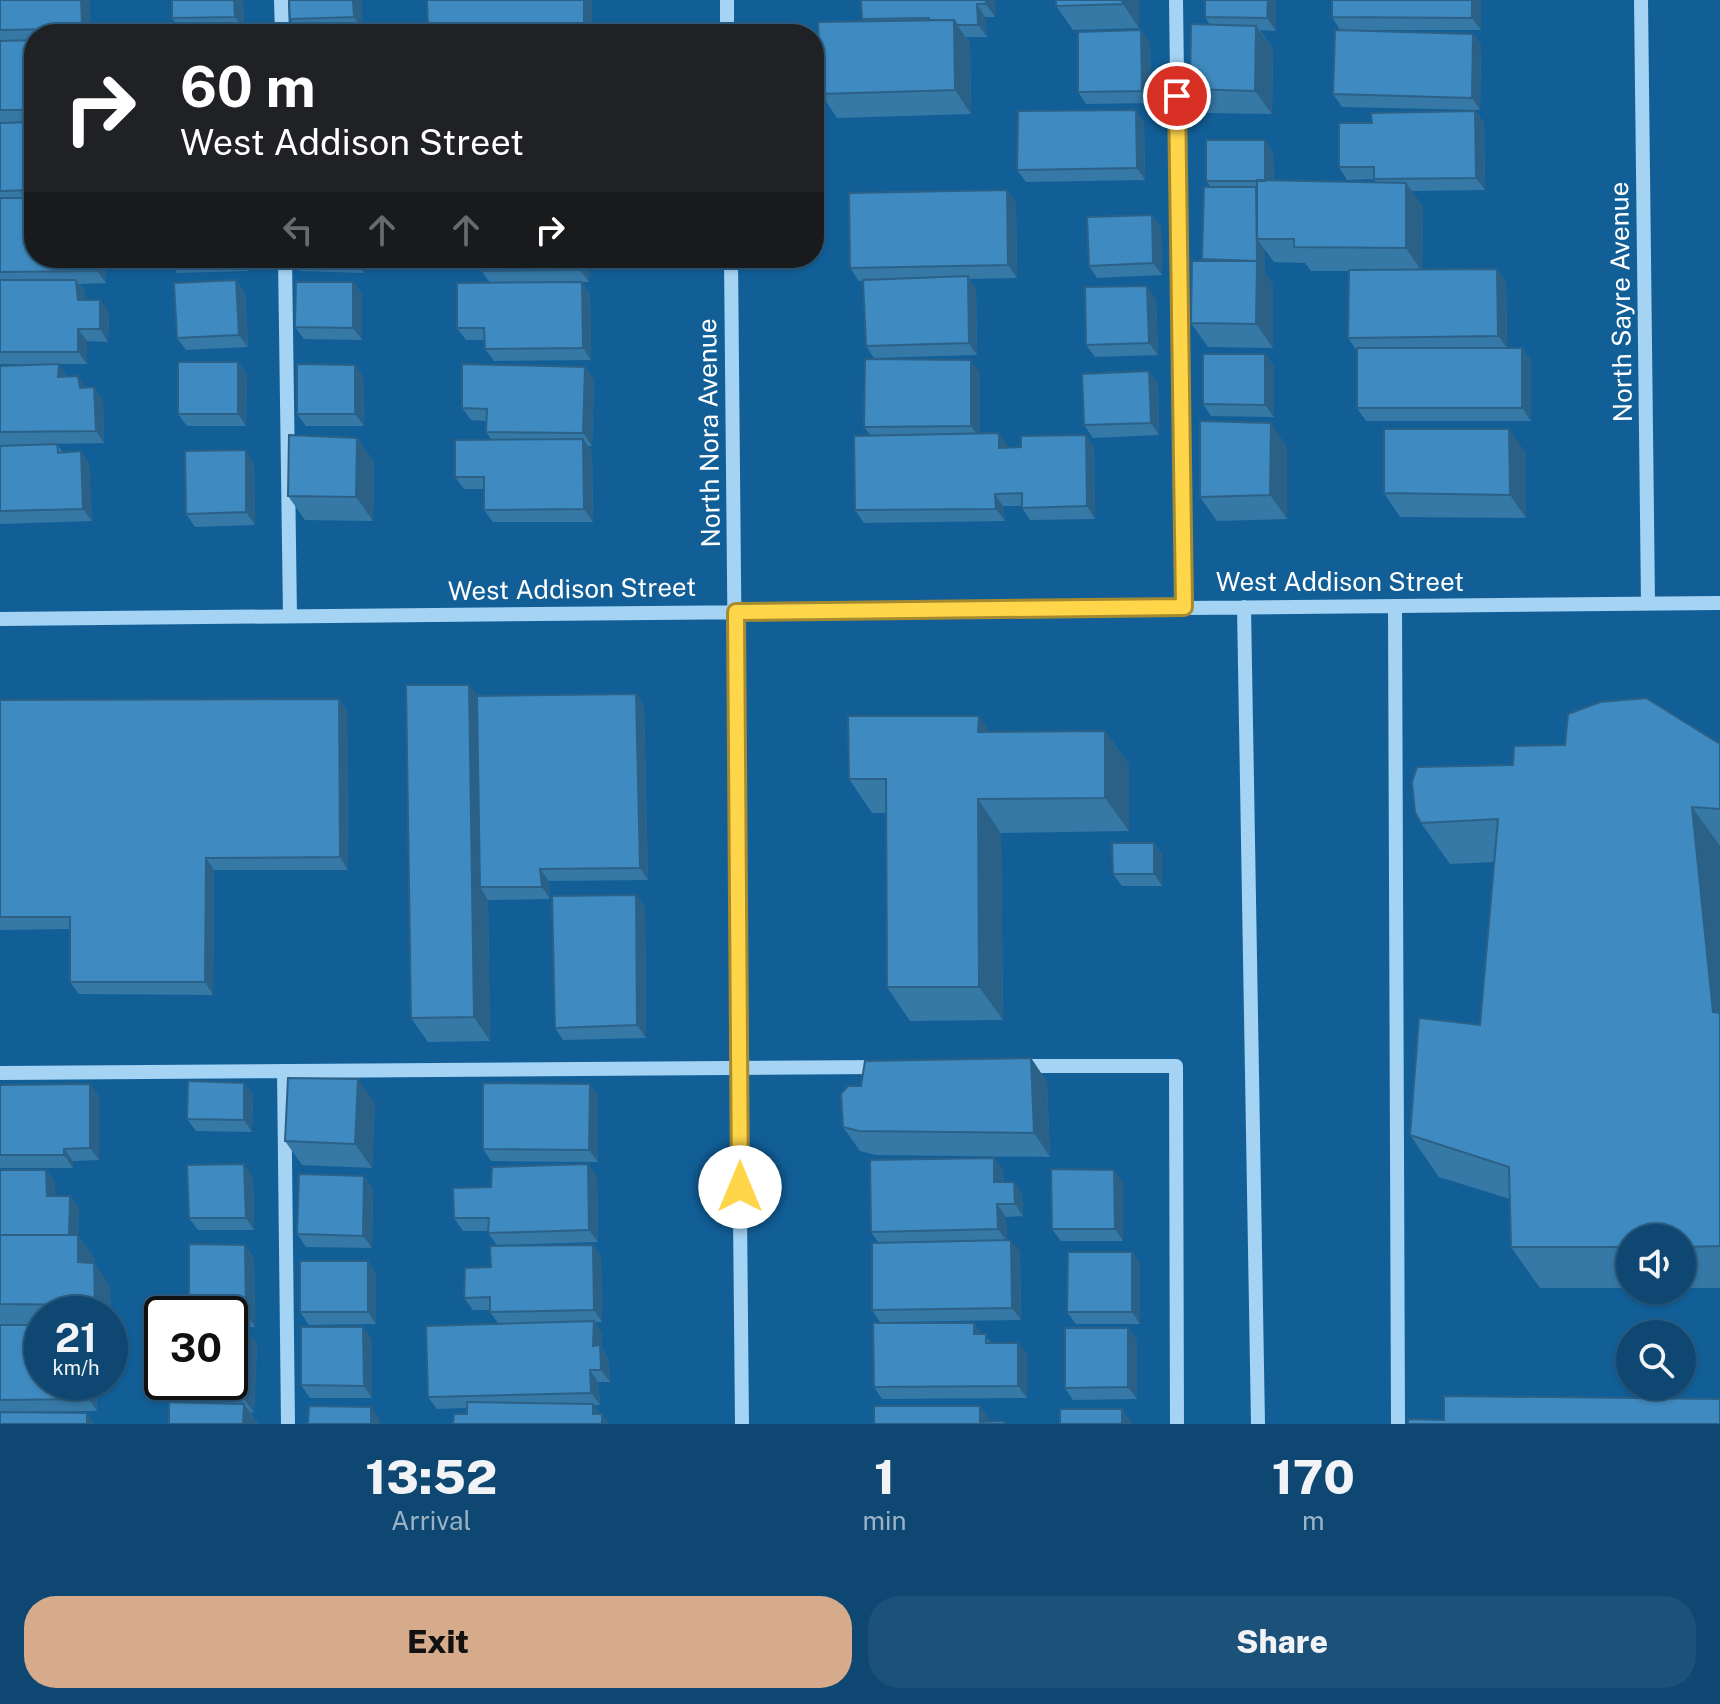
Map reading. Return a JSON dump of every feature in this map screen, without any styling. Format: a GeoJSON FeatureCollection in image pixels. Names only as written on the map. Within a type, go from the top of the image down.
{"type":"FeatureCollection","features":[{"type":"Feature","properties":{"kind":"street"},"geometry":{"type":"LineString","coordinates":[[281,0],[282,24]]}},
{"type":"Feature","properties":{"kind":"street"},"geometry":{"type":"LineString","coordinates":[[727,0],[727,24]]}},
{"type":"Feature","properties":{"kind":"street"},"geometry":{"type":"LineString","coordinates":[[1176,0],[1184,607]]}},
{"type":"Feature","properties":{"kind":"street","name":"North Sayre Avenue"},"geometry":{"type":"LineString","coordinates":[[1641,0],[1648,603]]}},
{"type":"Feature","properties":{"kind":"street"},"geometry":{"type":"LineString","coordinates":[[285,268],[290,616]]}},
{"type":"Feature","properties":{"kind":"street","name":"North Nora Avenue"},"geometry":{"type":"LineString","coordinates":[[731,268],[742,1424]]}},
{"type":"Feature","properties":{"kind":"street","name":"West Addison Street"},"geometry":{"type":"LineString","coordinates":[[0,619],[1720,603]]}},
{"type":"Feature","properties":{"kind":"street"},"geometry":{"type":"LineString","coordinates":[[1395,606],[1398,1424]]}},
{"type":"Feature","properties":{"kind":"street"},"geometry":{"type":"LineString","coordinates":[[1244,607],[1258,1424]]}},
{"type":"Feature","properties":{"kind":"street"},"geometry":{"type":"LineString","coordinates":[[1004,1066],[1176,1066],[1177,1424]]}},
{"type":"Feature","properties":{"kind":"street"},"geometry":{"type":"LineString","coordinates":[[0,1073],[894,1067]]}},
{"type":"Feature","properties":{"kind":"street"},"geometry":{"type":"LineString","coordinates":[[284,1071],[288,1424]]}},
{"type":"Feature","properties":{"kind":"building"},"geometry":{"type":"Polygon","coordinates":[[[0,0],[81,0],[82,24],[24,24],[24,30],[0,30],[0,0]]]}},
{"type":"Feature","properties":{"kind":"building"},"geometry":{"type":"Polygon","coordinates":[[[172,0],[234,0],[235,17],[172,18],[172,0]]]}},
{"type":"Feature","properties":{"kind":"building"},"geometry":{"type":"Polygon","coordinates":[[[289,0],[353,0],[354,17],[290,19],[289,0]]]}},
{"type":"Feature","properties":{"kind":"building"},"geometry":{"type":"Polygon","coordinates":[[[427,0],[584,0],[584,24],[428,24],[427,0]]]}},
{"type":"Feature","properties":{"kind":"building"},"geometry":{"type":"Polygon","coordinates":[[[861,0],[986,0],[986,4],[977,4],[978,25],[957,25],[954,20],[929,18],[862,19],[861,0]]]}},
{"type":"Feature","properties":{"kind":"building"},"geometry":{"type":"Polygon","coordinates":[[[1056,0],[1122,0],[1123,4],[1056,6],[1056,0]]]}},
{"type":"Feature","properties":{"kind":"building"},"geometry":{"type":"Polygon","coordinates":[[[1205,0],[1268,0],[1267,18],[1205,17],[1205,0]]]}},
{"type":"Feature","properties":{"kind":"building"},"geometry":{"type":"Polygon","coordinates":[[[1332,0],[1472,0],[1472,18],[1332,17],[1332,0]]]}},
{"type":"Feature","properties":{"kind":"building"},"geometry":{"type":"Polygon","coordinates":[[[954,20],[955,90],[824,94],[824,24],[818,22],[954,20]]]}},
{"type":"Feature","properties":{"kind":"building"},"geometry":{"type":"Polygon","coordinates":[[[458,23],[596,24],[458,24],[458,23]]]}},
{"type":"Feature","properties":{"kind":"building"},"geometry":{"type":"Polygon","coordinates":[[[1191,24],[1256,26],[1255,91],[1190,89],[1191,24]]]}},
{"type":"Feature","properties":{"kind":"building"},"geometry":{"type":"Polygon","coordinates":[[[1141,30],[1142,91],[1078,92],[1078,32],[1141,30]]]}},
{"type":"Feature","properties":{"kind":"building"},"geometry":{"type":"Polygon","coordinates":[[[1335,30],[1473,34],[1472,98],[1333,94],[1335,30]]]}},
{"type":"Feature","properties":{"kind":"building"},"geometry":{"type":"Polygon","coordinates":[[[24,40],[24,110],[0,110],[0,41],[24,40]]]}},
{"type":"Feature","properties":{"kind":"building"},"geometry":{"type":"Polygon","coordinates":[[[1136,110],[1137,168],[1017,170],[1018,111],[1136,110]]]}},
{"type":"Feature","properties":{"kind":"building"},"geometry":{"type":"Polygon","coordinates":[[[1475,111],[1476,178],[1374,179],[1374,167],[1339,167],[1339,123],[1372,123],[1371,113],[1475,111]]]}},
{"type":"Feature","properties":{"kind":"building"},"geometry":{"type":"Polygon","coordinates":[[[24,122],[24,190],[0,191],[0,123],[24,122]]]}},
{"type":"Feature","properties":{"kind":"building"},"geometry":{"type":"Polygon","coordinates":[[[1206,140],[1265,140],[1265,181],[1206,181],[1206,140]]]}},
{"type":"Feature","properties":{"kind":"building"},"geometry":{"type":"Polygon","coordinates":[[[1257,180],[1406,183],[1406,248],[1294,247],[1294,239],[1257,239],[1257,180]]]}},
{"type":"Feature","properties":{"kind":"building"},"geometry":{"type":"Polygon","coordinates":[[[1204,187],[1256,187],[1257,261],[1202,259],[1204,187]]]}},
{"type":"Feature","properties":{"kind":"building"},"geometry":{"type":"Polygon","coordinates":[[[1007,190],[1008,265],[850,268],[849,193],[1007,190]]]}},
{"type":"Feature","properties":{"kind":"building"},"geometry":{"type":"Polygon","coordinates":[[[0,198],[24,198],[24,268],[97,268],[97,271],[0,272],[0,198]]]}},
{"type":"Feature","properties":{"kind":"building"},"geometry":{"type":"Polygon","coordinates":[[[1152,215],[1153,263],[1089,266],[1087,217],[1152,215]]]}},
{"type":"Feature","properties":{"kind":"building"},"geometry":{"type":"Polygon","coordinates":[[[1192,261],[1257,261],[1256,324],[1191,323],[1192,261]]]}},
{"type":"Feature","properties":{"kind":"building"},"geometry":{"type":"Polygon","coordinates":[[[482,268],[580,268],[580,270],[482,271],[482,268]]]}},
{"type":"Feature","properties":{"kind":"building"},"geometry":{"type":"Polygon","coordinates":[[[1497,269],[1498,336],[1348,338],[1349,270],[1497,269]]]}},
{"type":"Feature","properties":{"kind":"building"},"geometry":{"type":"Polygon","coordinates":[[[968,276],[969,343],[866,346],[863,280],[968,276]]]}},
{"type":"Feature","properties":{"kind":"building"},"geometry":{"type":"Polygon","coordinates":[[[0,280],[76,280],[78,300],[100,300],[100,329],[78,329],[78,352],[0,352],[0,280]]]}},
{"type":"Feature","properties":{"kind":"building"},"geometry":{"type":"Polygon","coordinates":[[[236,280],[239,335],[177,338],[174,283],[236,280]]]}},
{"type":"Feature","properties":{"kind":"building"},"geometry":{"type":"Polygon","coordinates":[[[296,282],[353,282],[353,328],[295,327],[296,282]]]}},
{"type":"Feature","properties":{"kind":"building"},"geometry":{"type":"Polygon","coordinates":[[[582,282],[583,348],[485,349],[484,328],[457,328],[457,283],[582,282]]]}},
{"type":"Feature","properties":{"kind":"building"},"geometry":{"type":"Polygon","coordinates":[[[1147,286],[1149,343],[1086,345],[1085,287],[1147,286]]]}},
{"type":"Feature","properties":{"kind":"building"},"geometry":{"type":"Polygon","coordinates":[[[1357,348],[1522,348],[1522,408],[1357,408],[1357,348]]]}},
{"type":"Feature","properties":{"kind":"building"},"geometry":{"type":"Polygon","coordinates":[[[1203,354],[1265,354],[1265,405],[1203,404],[1203,354]]]}},
{"type":"Feature","properties":{"kind":"building"},"geometry":{"type":"Polygon","coordinates":[[[865,359],[971,360],[971,426],[864,427],[865,359]]]}},
{"type":"Feature","properties":{"kind":"building"},"geometry":{"type":"Polygon","coordinates":[[[178,362],[238,362],[238,414],[178,414],[178,362]]]}},
{"type":"Feature","properties":{"kind":"building"},"geometry":{"type":"Polygon","coordinates":[[[59,364],[58,377],[78,376],[80,388],[94,387],[96,431],[0,432],[0,366],[59,364]]]}},
{"type":"Feature","properties":{"kind":"building"},"geometry":{"type":"Polygon","coordinates":[[[297,364],[355,365],[355,414],[297,414],[297,364]]]}},
{"type":"Feature","properties":{"kind":"building"},"geometry":{"type":"Polygon","coordinates":[[[462,364],[585,367],[583,433],[486,432],[487,409],[462,408],[462,364]]]}},
{"type":"Feature","properties":{"kind":"building"},"geometry":{"type":"Polygon","coordinates":[[[1149,371],[1151,423],[1084,425],[1082,374],[1149,371]]]}},
{"type":"Feature","properties":{"kind":"building"},"geometry":{"type":"Polygon","coordinates":[[[1200,421],[1271,423],[1270,495],[1200,497],[1200,421]]]}},
{"type":"Feature","properties":{"kind":"building"},"geometry":{"type":"Polygon","coordinates":[[[1384,429],[1509,429],[1510,495],[1384,493],[1384,429]]]}},
{"type":"Feature","properties":{"kind":"building"},"geometry":{"type":"Polygon","coordinates":[[[999,433],[999,448],[1021,447],[1021,436],[1086,435],[1087,506],[1022,508],[1022,493],[995,494],[996,509],[855,510],[854,436],[999,433]]]}},
{"type":"Feature","properties":{"kind":"building"},"geometry":{"type":"Polygon","coordinates":[[[289,435],[357,438],[356,497],[288,496],[289,435]]]}},
{"type":"Feature","properties":{"kind":"building"},"geometry":{"type":"Polygon","coordinates":[[[583,439],[584,509],[484,510],[484,477],[455,477],[455,440],[583,439]]]}},
{"type":"Feature","properties":{"kind":"building"},"geometry":{"type":"Polygon","coordinates":[[[57,444],[58,453],[81,451],[83,509],[0,511],[0,446],[57,444]]]}},
{"type":"Feature","properties":{"kind":"building"},"geometry":{"type":"Polygon","coordinates":[[[246,450],[246,512],[186,514],[185,451],[246,450]]]}},
{"type":"Feature","properties":{"kind":"building"},"geometry":{"type":"Polygon","coordinates":[[[406,685],[469,685],[474,1017],[411,1018],[406,685]]]}},
{"type":"Feature","properties":{"kind":"building"},"geometry":{"type":"Polygon","coordinates":[[[636,694],[640,868],[540,869],[542,887],[480,887],[477,696],[636,694]]]}},
{"type":"Feature","properties":{"kind":"building"},"geometry":{"type":"Polygon","coordinates":[[[1646,698],[1720,744],[1720,809],[1692,807],[1713,1012],[1720,1013],[1720,1246],[1696,1247],[1696,1224],[1616,1224],[1616,1247],[1511,1247],[1509,1167],[1410,1135],[1419,1018],[1480,1025],[1498,819],[1421,823],[1415,812],[1412,782],[1417,767],[1513,765],[1514,746],[1565,745],[1568,714],[1600,702],[1646,698]]]}},
{"type":"Feature","properties":{"kind":"building"},"geometry":{"type":"Polygon","coordinates":[[[339,699],[340,857],[206,858],[205,982],[70,982],[70,917],[0,917],[0,700],[339,699]]]}},
{"type":"Feature","properties":{"kind":"building"},"geometry":{"type":"Polygon","coordinates":[[[848,716],[979,716],[978,732],[1105,731],[1105,798],[978,799],[979,987],[887,987],[886,779],[849,779],[848,716]]]}},
{"type":"Feature","properties":{"kind":"building"},"geometry":{"type":"Polygon","coordinates":[[[1112,843],[1154,843],[1154,874],[1113,874],[1112,843]]]}},
{"type":"Feature","properties":{"kind":"building"},"geometry":{"type":"Polygon","coordinates":[[[636,895],[637,1025],[555,1028],[552,896],[636,895]]]}},
{"type":"Feature","properties":{"kind":"building"},"geometry":{"type":"Polygon","coordinates":[[[1031,1058],[1034,1133],[859,1131],[843,1127],[841,1094],[848,1086],[861,1086],[865,1061],[1031,1058]]]}},
{"type":"Feature","properties":{"kind":"building"},"geometry":{"type":"Polygon","coordinates":[[[288,1078],[358,1079],[355,1144],[285,1141],[288,1078]]]}},
{"type":"Feature","properties":{"kind":"building"},"geometry":{"type":"Polygon","coordinates":[[[188,1081],[244,1083],[244,1120],[187,1119],[188,1081]]]}},
{"type":"Feature","properties":{"kind":"building"},"geometry":{"type":"Polygon","coordinates":[[[483,1083],[590,1084],[589,1150],[483,1149],[483,1083]]]}},
{"type":"Feature","properties":{"kind":"building"},"geometry":{"type":"Polygon","coordinates":[[[90,1084],[90,1148],[64,1149],[64,1155],[0,1155],[0,1085],[90,1084]]]}},
{"type":"Feature","properties":{"kind":"building"},"geometry":{"type":"Polygon","coordinates":[[[994,1158],[994,1182],[1014,1182],[1015,1204],[997,1204],[998,1229],[871,1232],[870,1160],[994,1158]]]}},
{"type":"Feature","properties":{"kind":"building"},"geometry":{"type":"Polygon","coordinates":[[[244,1164],[246,1218],[189,1218],[187,1165],[244,1164]]]}},
{"type":"Feature","properties":{"kind":"building"},"geometry":{"type":"Polygon","coordinates":[[[588,1164],[589,1230],[488,1233],[489,1218],[454,1218],[453,1188],[491,1187],[492,1167],[588,1164]]]}},
{"type":"Feature","properties":{"kind":"building"},"geometry":{"type":"Polygon","coordinates":[[[1051,1169],[1114,1170],[1115,1229],[1052,1229],[1051,1169]]]}},
{"type":"Feature","properties":{"kind":"building"},"geometry":{"type":"Polygon","coordinates":[[[0,1170],[46,1170],[47,1196],[70,1196],[69,1235],[0,1235],[0,1170]]]}},
{"type":"Feature","properties":{"kind":"building"},"geometry":{"type":"Polygon","coordinates":[[[299,1174],[364,1176],[363,1236],[297,1234],[299,1174]]]}},
{"type":"Feature","properties":{"kind":"building"},"geometry":{"type":"Polygon","coordinates":[[[0,1235],[78,1235],[78,1262],[94,1263],[95,1296],[24,1296],[24,1304],[0,1304],[0,1235]]]}},
{"type":"Feature","properties":{"kind":"building"},"geometry":{"type":"Polygon","coordinates":[[[1011,1240],[1012,1308],[872,1310],[872,1243],[1011,1240]]]}},
{"type":"Feature","properties":{"kind":"building"},"geometry":{"type":"Polygon","coordinates":[[[189,1244],[245,1245],[246,1296],[189,1296],[189,1244]]]}},
{"type":"Feature","properties":{"kind":"building"},"geometry":{"type":"Polygon","coordinates":[[[593,1245],[594,1310],[490,1312],[490,1297],[464,1298],[465,1268],[491,1267],[490,1246],[593,1245]]]}},
{"type":"Feature","properties":{"kind":"building"},"geometry":{"type":"Polygon","coordinates":[[[1068,1252],[1132,1252],[1132,1312],[1067,1312],[1068,1252]]]}},
{"type":"Feature","properties":{"kind":"building"},"geometry":{"type":"Polygon","coordinates":[[[300,1261],[368,1261],[368,1312],[300,1312],[300,1261]]]}},
{"type":"Feature","properties":{"kind":"building"},"geometry":{"type":"Polygon","coordinates":[[[594,1321],[593,1346],[600,1345],[601,1370],[590,1370],[591,1393],[428,1397],[426,1326],[594,1321]]]}},
{"type":"Feature","properties":{"kind":"building"},"geometry":{"type":"Polygon","coordinates":[[[873,1323],[974,1323],[974,1334],[986,1334],[986,1343],[1018,1343],[1018,1386],[874,1387],[873,1323]]]}},
{"type":"Feature","properties":{"kind":"building"},"geometry":{"type":"Polygon","coordinates":[[[0,1325],[24,1325],[24,1400],[0,1400],[0,1325]]]}},
{"type":"Feature","properties":{"kind":"building"},"geometry":{"type":"Polygon","coordinates":[[[301,1327],[363,1327],[364,1386],[301,1385],[301,1327]]]}},
{"type":"Feature","properties":{"kind":"building"},"geometry":{"type":"Polygon","coordinates":[[[1065,1328],[1128,1328],[1128,1387],[1065,1388],[1065,1328]]]}},
{"type":"Feature","properties":{"kind":"building"},"geometry":{"type":"Polygon","coordinates":[[[1444,1396],[1720,1399],[1720,1424],[1408,1424],[1408,1419],[1444,1420],[1444,1396]]]}},
{"type":"Feature","properties":{"kind":"building"},"geometry":{"type":"Polygon","coordinates":[[[169,1402],[244,1404],[243,1424],[169,1424],[169,1402]]]}},
{"type":"Feature","properties":{"kind":"building"},"geometry":{"type":"Polygon","coordinates":[[[467,1402],[593,1404],[593,1414],[602,1414],[602,1424],[453,1424],[454,1414],[467,1414],[467,1402]]]}},
{"type":"Feature","properties":{"kind":"building"},"geometry":{"type":"Polygon","coordinates":[[[309,1406],[371,1407],[371,1424],[308,1424],[309,1406]]]}},
{"type":"Feature","properties":{"kind":"building"},"geometry":{"type":"Polygon","coordinates":[[[874,1406],[980,1406],[980,1422],[1004,1421],[1004,1424],[874,1424],[874,1406]]]}},
{"type":"Feature","properties":{"kind":"building"},"geometry":{"type":"Polygon","coordinates":[[[1060,1409],[1122,1409],[1122,1424],[1060,1424],[1060,1409]]]}},
{"type":"Feature","properties":{"kind":"building"},"geometry":{"type":"Polygon","coordinates":[[[0,1412],[87,1413],[87,1424],[0,1424],[0,1412]]]}},
{"type":"Feature","properties":{"kind":"route"},"geometry":{"type":"LineString","coordinates":[[740,1187],[736,612],[1184,607],[1177,96]]}}]}
